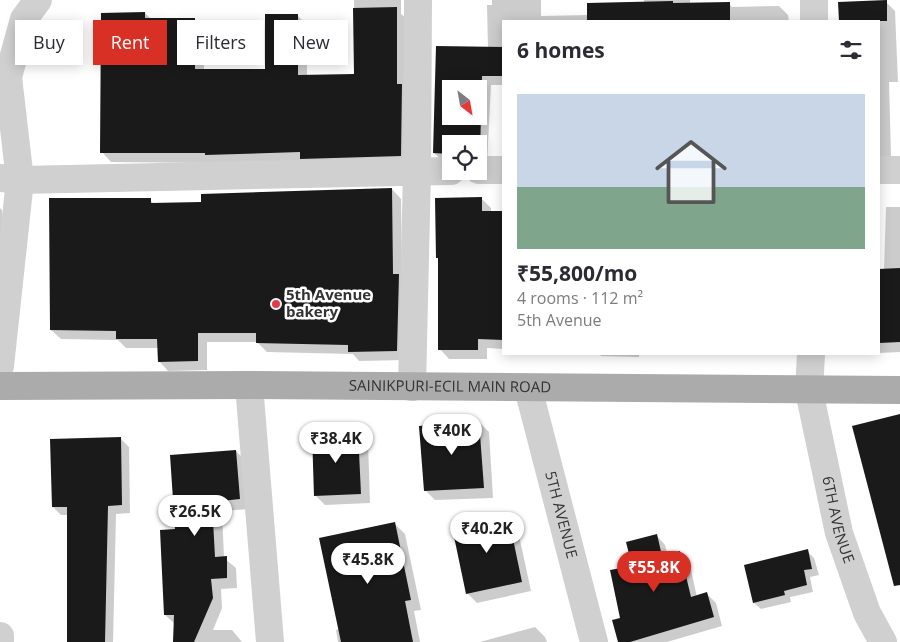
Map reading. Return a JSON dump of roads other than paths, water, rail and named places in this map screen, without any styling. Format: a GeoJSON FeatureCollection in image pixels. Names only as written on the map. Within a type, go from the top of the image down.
{"type":"FeatureCollection","features":[{"type":"Feature","properties":{"kind":"main road","name":"SAINIKPURI-ECIL MAIN ROAD"},"geometry":{"type":"LineString","coordinates":[[0,386],[250,385],[810,391],[900,390]]}},
{"type":"Feature","properties":{"kind":"street"},"geometry":{"type":"LineString","coordinates":[[0,366],[10,179],[4,72],[24,19],[38,0]]}},
{"type":"Feature","properties":{"kind":"street"},"geometry":{"type":"LineString","coordinates":[[412,387],[418,171],[418,0]]}},
{"type":"Feature","properties":{"kind":"street"},"geometry":{"type":"LineString","coordinates":[[814,0],[814,20]]}},
{"type":"Feature","properties":{"kind":"street"},"geometry":{"type":"LineString","coordinates":[[487,170],[502,170]]}},
{"type":"Feature","properties":{"kind":"street"},"geometry":{"type":"LineString","coordinates":[[880,170],[900,170]]}},
{"type":"Feature","properties":{"kind":"street"},"geometry":{"type":"LineString","coordinates":[[10,179],[442,171]]}},
{"type":"Feature","properties":{"kind":"street","name":"6TH AVENUE"},"geometry":{"type":"LineString","coordinates":[[811,355],[810,391],[839,533],[867,613],[884,642]]}},
{"type":"Feature","properties":{"kind":"street"},"geometry":{"type":"LineString","coordinates":[[250,385],[270,642]]}},
{"type":"Feature","properties":{"kind":"street","name":"5TH AVENUE"},"geometry":{"type":"LineString","coordinates":[[528,388],[594,642]]}},
{"type":"Feature","properties":{"kind":"street"},"geometry":{"type":"LineString","coordinates":[[0,636],[0,642]]}},
{"type":"Feature","properties":{"kind":"place","name":"5th Avenue bakery"},"geometry":{"type":"Point","coordinates":[276,304]}}]}
